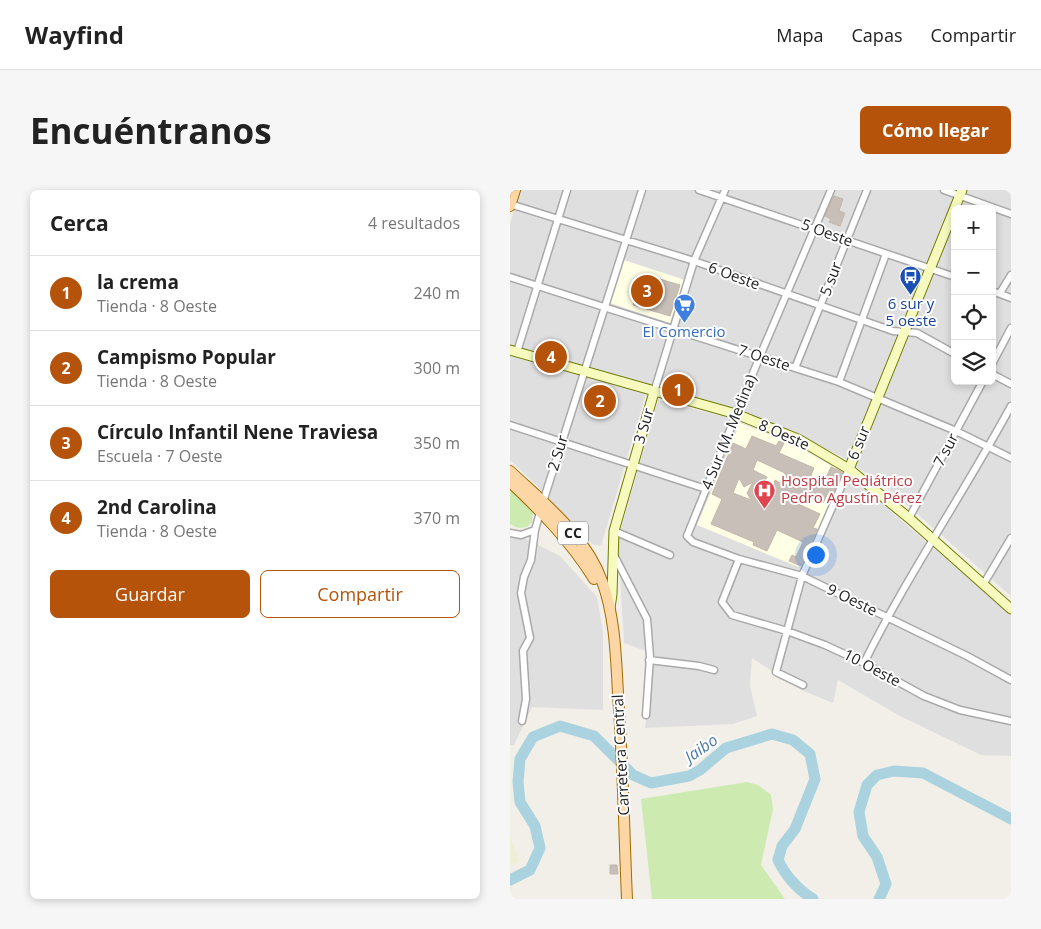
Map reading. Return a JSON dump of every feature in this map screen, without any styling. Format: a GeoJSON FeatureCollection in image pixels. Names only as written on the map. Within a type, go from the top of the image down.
{"type":"FeatureCollection","features":[{"type":"Feature","properties":{"kind":"main road"},"geometry":{"type":"LineString","coordinates":[[510,204],[515,190]]}},
{"type":"Feature","properties":{"kind":"main road","name":"6 sur"},"geometry":{"type":"LineString","coordinates":[[849,468],[961,193]]}},
{"type":"Feature","properties":{"kind":"main road","name":"8 Oeste"},"geometry":{"type":"LineString","coordinates":[[513,351],[736,414],[798,439],[849,468],[909,518],[1011,609]]}},
{"type":"Feature","properties":{"kind":"main road","name":"3 Sur"},"geometry":{"type":"LineString","coordinates":[[609,612],[612,594],[614,531],[654,392]]}},
{"type":"Feature","properties":{"kind":"main road","name":"Carretera Central"},"geometry":{"type":"LineString","coordinates":[[510,471],[541,506]]}},
{"type":"Feature","properties":{"kind":"main road","name":"Carretera Central"},"geometry":{"type":"LineString","coordinates":[[510,482],[572,532],[590,558],[602,581],[615,650],[621,735],[627,899]]}},
{"type":"Feature","properties":{"kind":"street"},"geometry":{"type":"LineString","coordinates":[[513,351],[537,286],[567,190]]}},
{"type":"Feature","properties":{"kind":"street","name":"2 Sur"},"geometry":{"type":"LineString","coordinates":[[522,721],[526,699],[523,651],[530,638],[521,593],[524,577],[531,560],[535,530],[541,506],[642,190]]}},
{"type":"Feature","properties":{"kind":"street","name":"5 Oeste"},"geometry":{"type":"LineString","coordinates":[[699,190],[951,276]]}},
{"type":"Feature","properties":{"kind":"street","name":"3 Sur"},"geometry":{"type":"LineString","coordinates":[[654,392],[694,261],[725,190]]}},
{"type":"Feature","properties":{"kind":"street","name":"4 Sur (M. Medina)"},"geometry":{"type":"LineString","coordinates":[[687,536],[830,190]]}},
{"type":"Feature","properties":{"kind":"street","name":"5 sur"},"geometry":{"type":"LineString","coordinates":[[795,368],[867,190]]}},
{"type":"Feature","properties":{"kind":"street"},"geometry":{"type":"LineString","coordinates":[[944,190],[961,193],[1011,214]]}},
{"type":"Feature","properties":{"kind":"street","name":"6 Oeste"},"geometry":{"type":"LineString","coordinates":[[510,204],[694,261],[786,295],[893,331],[917,333],[951,352]]}},
{"type":"Feature","properties":{"kind":"street"},"geometry":{"type":"LineString","coordinates":[[839,382],[886,254]]}},
{"type":"Feature","properties":{"kind":"street"},"geometry":{"type":"LineString","coordinates":[[1000,294],[1011,275]]}},
{"type":"Feature","properties":{"kind":"street","name":"7 Oeste"},"geometry":{"type":"LineString","coordinates":[[510,277],[839,382],[956,431],[1011,458]]}},
{"type":"Feature","properties":{"kind":"street"},"geometry":{"type":"LineString","coordinates":[[996,292],[1011,298]]}},
{"type":"Feature","properties":{"kind":"street"},"geometry":{"type":"LineString","coordinates":[[996,356],[1011,328]]}},
{"type":"Feature","properties":{"kind":"street"},"geometry":{"type":"LineString","coordinates":[[996,376],[1011,384]]}},
{"type":"Feature","properties":{"kind":"street","name":"7 sur"},"geometry":{"type":"LineString","coordinates":[[909,518],[981,385]]}},
{"type":"Feature","properties":{"kind":"street"},"geometry":{"type":"LineString","coordinates":[[864,663],[887,617],[1011,406]]}},
{"type":"Feature","properties":{"kind":"street"},"geometry":{"type":"LineString","coordinates":[[510,425],[706,489]]}},
{"type":"Feature","properties":{"kind":"street","name":"6 sur"},"geometry":{"type":"LineString","coordinates":[[803,685],[776,672],[802,576],[849,468]]}},
{"type":"Feature","properties":{"kind":"street"},"geometry":{"type":"LineString","coordinates":[[510,533],[520,535],[535,530]]}},
{"type":"Feature","properties":{"kind":"street"},"geometry":{"type":"LineString","coordinates":[[614,531],[670,555]]}},
{"type":"Feature","properties":{"kind":"street","name":"9 Oeste"},"geometry":{"type":"LineString","coordinates":[[687,536],[693,542],[739,559],[802,576],[1011,680]]}},
{"type":"Feature","properties":{"kind":"street"},"geometry":{"type":"LineString","coordinates":[[983,585],[1011,538]]}},
{"type":"Feature","properties":{"kind":"street"},"geometry":{"type":"LineString","coordinates":[[613,554],[647,618],[650,660],[646,715]]}},
{"type":"Feature","properties":{"kind":"street","name":"10 Oeste"},"geometry":{"type":"LineString","coordinates":[[739,559],[722,602],[732,615],[787,631],[825,645],[864,663],[924,696],[960,710],[1011,721]]}},
{"type":"Feature","properties":{"kind":"street"},"geometry":{"type":"LineString","coordinates":[[650,660],[699,666],[714,670]]}},
{"type":"Feature","properties":{"kind":"shaded area"},"geometry":{"type":"Polygon","coordinates":[[[520,190],[1011,190],[1011,596],[890,490],[841,456],[759,418],[648,387],[601,546],[592,544],[510,460],[510,224],[520,190]]]}},
{"type":"Feature","properties":{"kind":"shaded area"},"geometry":{"type":"Polygon","coordinates":[[[624,260],[685,280],[670,323],[610,303],[624,260]]]}},
{"type":"Feature","properties":{"kind":"shaded area"},"geometry":{"type":"Polygon","coordinates":[[[658,400],[730,418],[793,444],[847,473],[1011,615],[1011,756],[981,755],[900,716],[838,680],[833,703],[801,690],[752,658],[750,686],[757,716],[733,724],[645,728],[654,654],[624,643],[618,539],[658,400]]]}},
{"type":"Feature","properties":{"kind":"shaded area","name":"Hospital Pediátrico Pedro Agustín Pérez"},"geometry":{"type":"Polygon","coordinates":[[[740,423],[791,443],[843,472],[801,568],[697,525],[740,423]]]}},
{"type":"Feature","properties":{"kind":"shaded area"},"geometry":{"type":"Polygon","coordinates":[[[510,531],[560,556],[597,597],[603,633],[603,710],[532,707],[514,745],[510,745],[510,531]]]}},
{"type":"Feature","properties":{"kind":"shaded area"},"geometry":{"type":"Polygon","coordinates":[[[510,835],[519,862],[510,865],[510,835]]]}},
{"type":"Feature","properties":{"kind":"green space"},"geometry":{"type":"Polygon","coordinates":[[[510,489],[533,511],[532,522],[527,527],[518,528],[510,524],[510,489]]]}},
{"type":"Feature","properties":{"kind":"green space"},"geometry":{"type":"Polygon","coordinates":[[[747,782],[758,785],[771,795],[773,809],[761,865],[785,899],[652,899],[641,799],[747,782]]]}},
{"type":"Feature","properties":{"kind":"building"},"geometry":{"type":"Polygon","coordinates":[[[834,196],[843,199],[839,211],[845,213],[840,226],[829,222],[831,219],[825,216],[834,196]]]}},
{"type":"Feature","properties":{"kind":"building"},"geometry":{"type":"Polygon","coordinates":[[[643,274],[680,285],[670,316],[633,305],[643,274]],[[652,290],[649,300],[660,303],[663,294],[652,290]]]}},
{"type":"Feature","properties":{"kind":"building","name":"Hospital Pediátrico Pedro Agustín Pérez"},"geometry":{"type":"Polygon","coordinates":[[[752,436],[776,446],[779,441],[784,443],[779,453],[814,468],[810,478],[819,482],[821,478],[825,480],[831,467],[842,472],[833,493],[829,491],[823,503],[800,493],[796,503],[820,514],[813,528],[817,529],[801,566],[789,561],[792,555],[796,557],[803,542],[777,530],[767,551],[753,545],[754,542],[711,524],[722,499],[712,494],[733,443],[746,449],[752,436]],[[757,460],[753,470],[767,477],[760,491],[772,497],[775,480],[780,483],[785,473],[757,460]],[[789,475],[785,484],[797,489],[801,481],[789,475]],[[739,478],[733,493],[751,500],[747,493],[753,482],[744,487],[739,478]]]}},
{"type":"Feature","properties":{"kind":"building"},"geometry":{"type":"Polygon","coordinates":[[[610,865],[617,865],[618,874],[610,874],[610,865]]]}},
{"type":"Feature","properties":{"kind":"waterway","name":"Jaibo"},"geometry":{"type":"LineString","coordinates":[[510,880],[530,870],[540,848],[535,826],[520,802],[518,782],[520,759],[533,737],[560,726],[594,736],[633,775],[651,783],[689,776],[700,770],[726,748],[772,734],[793,740],[810,754],[815,779],[795,829],[782,846],[778,860],[792,882],[813,899]]}},
{"type":"Feature","properties":{"kind":"waterway","name":"Jaibo"},"geometry":{"type":"LineString","coordinates":[[879,899],[886,884],[877,857],[863,836],[859,812],[867,785],[877,775],[894,771],[923,773],[1011,819]]}},
{"type":"Feature","properties":{"kind":"place","name":"Círculo Infantil Nene Traviesa"},"geometry":{"type":"Point","coordinates":[647,291]}},
{"type":"Feature","properties":{"kind":"place","name":"6 sur y 5 oeste"},"geometry":{"type":"Point","coordinates":[911,295]}},
{"type":"Feature","properties":{"kind":"place","name":"El Comercio"},"geometry":{"type":"Point","coordinates":[684,323]}},
{"type":"Feature","properties":{"kind":"place","name":"2nd Carolina"},"geometry":{"type":"Point","coordinates":[551,357]}},
{"type":"Feature","properties":{"kind":"place","name":"la crema"},"geometry":{"type":"Point","coordinates":[678,390]}},
{"type":"Feature","properties":{"kind":"place","name":"Campismo Popular"},"geometry":{"type":"Point","coordinates":[600,401]}},
{"type":"Feature","properties":{"kind":"place","name":"Hospital Pediátrico Pedro Agustín Pérez"},"geometry":{"type":"Point","coordinates":[765,509]}}]}
